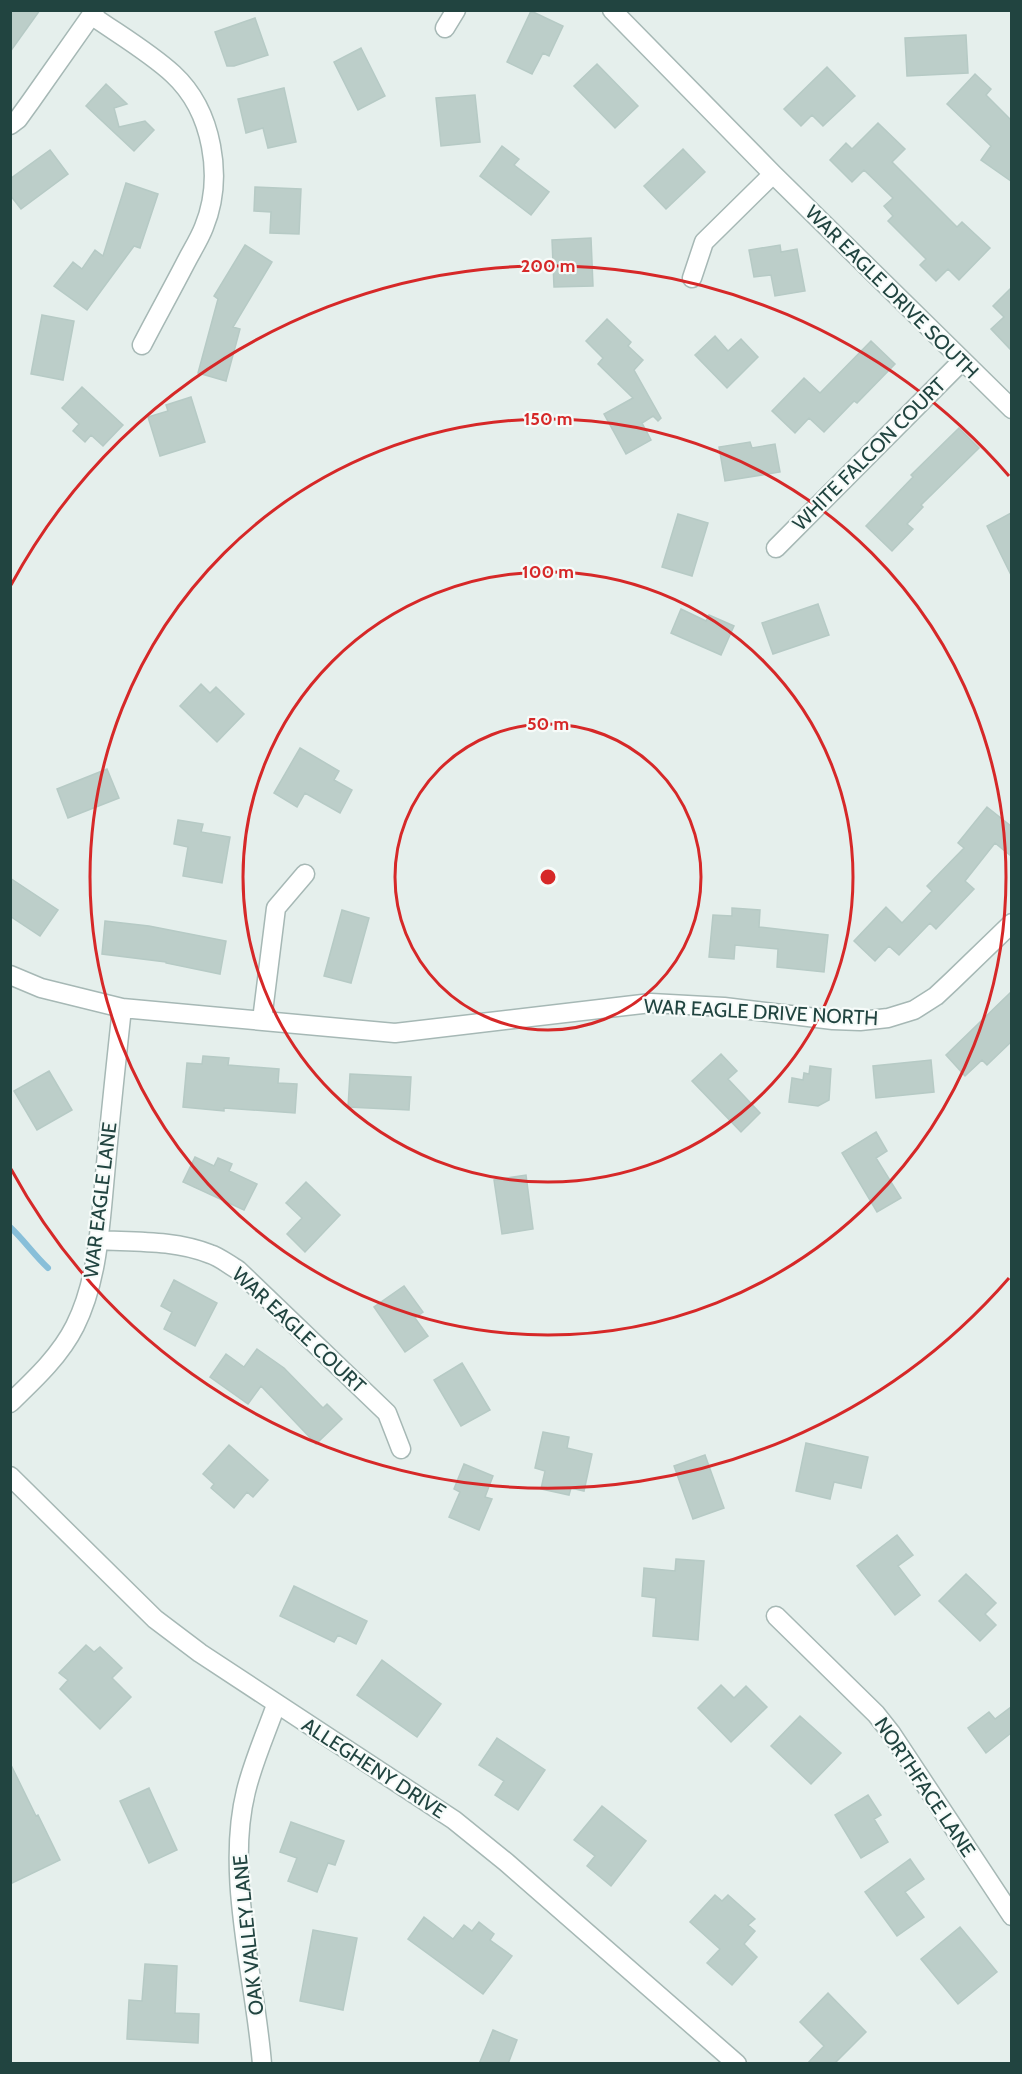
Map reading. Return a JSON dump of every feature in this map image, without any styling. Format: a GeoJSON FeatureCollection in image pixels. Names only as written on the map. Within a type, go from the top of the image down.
{"type":"FeatureCollection","features":[{"type":"Feature","properties":{"kind":"street"},"geometry":{"type":"LineString","coordinates":[[445,28],[456,10]]}},
{"type":"Feature","properties":{"kind":"street","name":"WAR EAGLE DRIVE SOUTH"},"geometry":{"type":"LineString","coordinates":[[612,10],[773,174],[1011,409]]}},
{"type":"Feature","properties":{"kind":"street"},"geometry":{"type":"LineString","coordinates":[[10,125],[24,110],[93,13],[175,75],[189,93],[203,119],[211,146],[214,173],[212,201],[204,228],[142,345]]}},
{"type":"Feature","properties":{"kind":"street"},"geometry":{"type":"LineString","coordinates":[[692,278],[704,242],[773,174]]}},
{"type":"Feature","properties":{"kind":"street","name":"WHITE FALCON COURT"},"geometry":{"type":"LineString","coordinates":[[776,548],[962,361]]}},
{"type":"Feature","properties":{"kind":"street"},"geometry":{"type":"LineString","coordinates":[[262,1020],[276,908],[305,874]]}},
{"type":"Feature","properties":{"kind":"street","name":"WAR EAGLE DRIVE NORTH"},"geometry":{"type":"LineString","coordinates":[[10,975],[41,988],[122,1008],[395,1033],[651,1003],[724,1007],[860,1021],[888,1018],[914,1010],[936,996],[1011,923]]}},
{"type":"Feature","properties":{"kind":"street","name":"WAR EAGLE LANE"},"geometry":{"type":"LineString","coordinates":[[10,1403],[34,1381],[52,1359],[74,1327],[90,1288],[98,1240],[122,1008]]}},
{"type":"Feature","properties":{"kind":"street","name":"WAR EAGLE COURT"},"geometry":{"type":"LineString","coordinates":[[98,1240],[153,1242],[189,1247],[212,1254],[238,1270],[387,1413],[401,1449]]}},
{"type":"Feature","properties":{"kind":"street","name":"ALLEGHENY DRIVE"},"geometry":{"type":"LineString","coordinates":[[10,1476],[155,1619],[276,1705],[454,1820],[506,1862],[737,2064]]}},
{"type":"Feature","properties":{"kind":"street","name":"NORTHFACE LANE"},"geometry":{"type":"LineString","coordinates":[[776,1616],[876,1714],[898,1743],[1011,1916]]}},
{"type":"Feature","properties":{"kind":"street","name":"OAK VALLEY LANE"},"geometry":{"type":"LineString","coordinates":[[262,2064],[238,1858],[246,1790],[276,1705]]}},
{"type":"Feature","properties":{"kind":"building"},"geometry":{"type":"Polygon","coordinates":[[[10,10],[40,10],[10,52],[10,10]]]}},
{"type":"Feature","properties":{"kind":"building"},"geometry":{"type":"Polygon","coordinates":[[[531,11],[563,26],[549,56],[543,53],[532,74],[507,62],[531,11]]]}},
{"type":"Feature","properties":{"kind":"building"},"geometry":{"type":"Polygon","coordinates":[[[255,18],[268,55],[234,66],[227,66],[215,32],[255,18]]]}},
{"type":"Feature","properties":{"kind":"building"},"geometry":{"type":"Polygon","coordinates":[[[966,35],[968,73],[907,76],[905,38],[966,35]]]}},
{"type":"Feature","properties":{"kind":"building"},"geometry":{"type":"Polygon","coordinates":[[[361,48],[385,96],[358,110],[334,62],[361,48]]]}},
{"type":"Feature","properties":{"kind":"building"},"geometry":{"type":"Polygon","coordinates":[[[597,64],[638,106],[615,128],[574,86],[597,64]]]}},
{"type":"Feature","properties":{"kind":"building"},"geometry":{"type":"Polygon","coordinates":[[[827,67],[855,96],[823,126],[812,115],[801,126],[784,109],[827,67]]]}},
{"type":"Feature","properties":{"kind":"building"},"geometry":{"type":"Polygon","coordinates":[[[975,74],[991,89],[986,95],[1011,120],[1011,181],[981,160],[991,146],[947,104],[975,74]]]}},
{"type":"Feature","properties":{"kind":"building"},"geometry":{"type":"Polygon","coordinates":[[[106,84],[127,104],[114,108],[119,127],[145,121],[154,130],[134,151],[86,106],[106,84]]]}},
{"type":"Feature","properties":{"kind":"building"},"geometry":{"type":"Polygon","coordinates":[[[284,88],[296,142],[268,148],[263,128],[246,133],[238,99],[284,88]]]}},
{"type":"Feature","properties":{"kind":"building"},"geometry":{"type":"Polygon","coordinates":[[[475,95],[480,142],[441,146],[436,98],[475,95]]]}},
{"type":"Feature","properties":{"kind":"building"},"geometry":{"type":"Polygon","coordinates":[[[878,123],[905,149],[892,162],[957,227],[962,222],[990,248],[959,280],[948,269],[936,281],[920,265],[926,259],[888,221],[893,216],[884,206],[893,198],[864,170],[852,182],[830,160],[846,143],[852,149],[878,123]]]}},
{"type":"Feature","properties":{"kind":"building"},"geometry":{"type":"Polygon","coordinates":[[[502,146],[519,159],[514,165],[549,192],[531,215],[480,176],[502,146]]]}},
{"type":"Feature","properties":{"kind":"building"},"geometry":{"type":"Polygon","coordinates":[[[683,149],[705,172],[666,209],[644,186],[683,149]]]}},
{"type":"Feature","properties":{"kind":"building"},"geometry":{"type":"Polygon","coordinates":[[[50,150],[68,174],[21,209],[10,195],[10,179],[50,150]]]}},
{"type":"Feature","properties":{"kind":"building"},"geometry":{"type":"Polygon","coordinates":[[[126,183],[158,194],[140,248],[134,246],[87,310],[54,286],[73,262],[82,269],[95,250],[103,256],[126,183]]]}},
{"type":"Feature","properties":{"kind":"building"},"geometry":{"type":"Polygon","coordinates":[[[255,187],[301,189],[299,234],[270,233],[271,212],[254,211],[255,187]]]}},
{"type":"Feature","properties":{"kind":"building"},"geometry":{"type":"Polygon","coordinates":[[[591,238],[593,286],[554,287],[552,240],[591,238]]]}},
{"type":"Feature","properties":{"kind":"building"},"geometry":{"type":"Polygon","coordinates":[[[245,245],[272,262],[233,327],[240,329],[226,381],[198,373],[218,299],[214,296],[245,245]]]}},
{"type":"Feature","properties":{"kind":"building"},"geometry":{"type":"Polygon","coordinates":[[[780,245],[781,252],[797,249],[805,291],[775,296],[771,275],[754,277],[749,250],[780,245]]]}},
{"type":"Feature","properties":{"kind":"building"},"geometry":{"type":"Polygon","coordinates":[[[1011,288],[1011,350],[991,329],[1004,317],[993,306],[1011,288]]]}},
{"type":"Feature","properties":{"kind":"building"},"geometry":{"type":"Polygon","coordinates":[[[42,315],[74,321],[63,380],[31,374],[42,315]]]}},
{"type":"Feature","properties":{"kind":"building"},"geometry":{"type":"Polygon","coordinates":[[[607,319],[631,342],[628,346],[643,360],[634,370],[661,418],[658,421],[653,416],[642,423],[651,440],[626,454],[604,414],[633,398],[598,364],[603,358],[586,341],[607,319]]]}},
{"type":"Feature","properties":{"kind":"building"},"geometry":{"type":"Polygon","coordinates":[[[715,336],[728,351],[741,339],[758,357],[727,388],[695,355],[715,336]]]}},
{"type":"Feature","properties":{"kind":"building"},"geometry":{"type":"Polygon","coordinates":[[[871,341],[895,364],[857,403],[854,401],[824,432],[809,418],[795,433],[772,411],[804,378],[820,393],[871,341]]]}},
{"type":"Feature","properties":{"kind":"building"},"geometry":{"type":"Polygon","coordinates":[[[82,387],[123,425],[103,446],[91,435],[85,442],[73,431],[79,424],[62,408],[82,387]]]}},
{"type":"Feature","properties":{"kind":"building"},"geometry":{"type":"Polygon","coordinates":[[[191,397],[205,442],[160,456],[148,417],[168,411],[166,405],[191,397]]]}},
{"type":"Feature","properties":{"kind":"building"},"geometry":{"type":"Polygon","coordinates":[[[959,428],[979,448],[921,505],[923,507],[907,524],[913,529],[892,551],[866,526],[913,477],[911,475],[959,428]]]}},
{"type":"Feature","properties":{"kind":"building"},"geometry":{"type":"Polygon","coordinates":[[[750,442],[752,448],[775,444],[780,472],[725,481],[719,447],[750,442]]]}},
{"type":"Feature","properties":{"kind":"building"},"geometry":{"type":"Polygon","coordinates":[[[1011,513],[1011,575],[987,526],[1011,513]]]}},
{"type":"Feature","properties":{"kind":"building"},"geometry":{"type":"Polygon","coordinates":[[[678,514],[708,523],[692,576],[662,567],[678,514]]]}},
{"type":"Feature","properties":{"kind":"building"},"geometry":{"type":"Polygon","coordinates":[[[818,604],[829,635],[773,654],[762,623],[818,604]]]}},
{"type":"Feature","properties":{"kind":"building"},"geometry":{"type":"Polygon","coordinates":[[[681,609],[706,621],[709,615],[734,626],[721,655],[671,633],[681,609]]]}},
{"type":"Feature","properties":{"kind":"building"},"geometry":{"type":"Polygon","coordinates":[[[201,684],[210,693],[216,687],[244,714],[217,742],[180,706],[201,684]]]}},
{"type":"Feature","properties":{"kind":"building"},"geometry":{"type":"Polygon","coordinates":[[[300,748],[339,771],[334,780],[352,790],[340,813],[305,793],[297,807],[274,793],[300,748]]]}},
{"type":"Feature","properties":{"kind":"building"},"geometry":{"type":"Polygon","coordinates":[[[107,769],[119,798],[68,818],[57,789],[107,769]]]}},
{"type":"Feature","properties":{"kind":"building"},"geometry":{"type":"Polygon","coordinates":[[[987,807],[1011,826],[1011,856],[995,843],[965,881],[974,889],[936,929],[930,923],[899,955],[889,946],[875,961],[854,941],[886,907],[902,923],[932,891],[927,886],[964,848],[958,843],[987,807]]]}},
{"type":"Feature","properties":{"kind":"building"},"geometry":{"type":"Polygon","coordinates":[[[178,820],[203,824],[201,832],[230,837],[222,883],[183,876],[188,847],[174,844],[178,820]]]}},
{"type":"Feature","properties":{"kind":"building"},"geometry":{"type":"Polygon","coordinates":[[[10,878],[58,910],[40,936],[10,916],[10,878]]]}},
{"type":"Feature","properties":{"kind":"building"},"geometry":{"type":"Polygon","coordinates":[[[732,908],[760,910],[759,927],[828,935],[824,972],[777,967],[778,949],[735,945],[734,959],[709,957],[713,915],[732,916],[732,908]]]}},
{"type":"Feature","properties":{"kind":"building"},"geometry":{"type":"Polygon","coordinates":[[[342,910],[369,918],[351,983],[324,976],[342,910]]]}},
{"type":"Feature","properties":{"kind":"building"},"geometry":{"type":"Polygon","coordinates":[[[105,921],[149,926],[226,941],[220,974],[166,962],[102,954],[105,921]]]}},
{"type":"Feature","properties":{"kind":"building"},"geometry":{"type":"Polygon","coordinates":[[[1011,992],[1011,1042],[987,1065],[982,1060],[965,1076],[946,1055],[1011,992]]]}},
{"type":"Feature","properties":{"kind":"building"},"geometry":{"type":"Polygon","coordinates":[[[721,1054],[737,1071],[728,1079],[760,1113],[741,1132],[692,1081],[721,1054]]]}},
{"type":"Feature","properties":{"kind":"building"},"geometry":{"type":"Polygon","coordinates":[[[203,1056],[229,1058],[228,1065],[279,1069],[278,1083],[297,1084],[295,1113],[224,1108],[224,1111],[183,1107],[187,1063],[202,1064],[203,1056]]]}},
{"type":"Feature","properties":{"kind":"building"},"geometry":{"type":"Polygon","coordinates":[[[931,1060],[934,1092],[876,1098],[873,1066],[931,1060]]]}},
{"type":"Feature","properties":{"kind":"building"},"geometry":{"type":"Polygon","coordinates":[[[810,1066],[831,1069],[829,1100],[818,1106],[789,1102],[792,1078],[803,1080],[804,1073],[809,1074],[810,1066]]]}},
{"type":"Feature","properties":{"kind":"building"},"geometry":{"type":"Polygon","coordinates":[[[49,1071],[72,1110],[37,1130],[14,1091],[49,1071]]]}},
{"type":"Feature","properties":{"kind":"building"},"geometry":{"type":"Polygon","coordinates":[[[350,1074],[411,1077],[409,1110],[348,1107],[350,1074]]]}},
{"type":"Feature","properties":{"kind":"building"},"geometry":{"type":"Polygon","coordinates":[[[876,1132],[887,1151],[876,1158],[901,1198],[877,1212],[842,1153],[876,1132]]]}},
{"type":"Feature","properties":{"kind":"building"},"geometry":{"type":"Polygon","coordinates":[[[195,1157],[214,1166],[218,1158],[232,1164],[229,1171],[257,1184],[244,1210],[183,1182],[195,1157]]]}},
{"type":"Feature","properties":{"kind":"building"},"geometry":{"type":"Polygon","coordinates":[[[526,1175],[533,1229],[502,1234],[494,1180],[526,1175]]]}},
{"type":"Feature","properties":{"kind":"building"},"geometry":{"type":"Polygon","coordinates":[[[306,1182],[340,1215],[305,1252],[287,1234],[302,1218],[286,1203],[306,1182]]]}},
{"type":"Feature","properties":{"kind":"building"},"geometry":{"type":"Polygon","coordinates":[[[174,1280],[217,1303],[195,1346],[164,1329],[172,1312],[161,1306],[174,1280]]]}},
{"type":"Feature","properties":{"kind":"building"},"geometry":{"type":"Polygon","coordinates":[[[404,1286],[423,1312],[415,1318],[428,1336],[405,1352],[374,1307],[404,1286]]]}},
{"type":"Feature","properties":{"kind":"building"},"geometry":{"type":"Polygon","coordinates":[[[257,1349],[284,1368],[323,1408],[327,1404],[342,1419],[316,1444],[261,1386],[248,1404],[210,1377],[226,1354],[244,1367],[257,1349]]]}},
{"type":"Feature","properties":{"kind":"building"},"geometry":{"type":"Polygon","coordinates":[[[462,1363],[490,1410],[461,1426],[434,1380],[462,1363]]]}},
{"type":"Feature","properties":{"kind":"building"},"geometry":{"type":"Polygon","coordinates":[[[543,1432],[569,1437],[567,1448],[592,1454],[584,1491],[571,1488],[569,1495],[541,1489],[545,1471],[535,1468],[543,1432]]]}},
{"type":"Feature","properties":{"kind":"building"},"geometry":{"type":"Polygon","coordinates":[[[806,1443],[868,1457],[861,1488],[834,1482],[830,1499],[796,1491],[806,1443]]]}},
{"type":"Feature","properties":{"kind":"building"},"geometry":{"type":"Polygon","coordinates":[[[229,1445],[268,1480],[253,1497],[247,1492],[234,1508],[211,1488],[214,1484],[203,1474],[229,1445]]]}},
{"type":"Feature","properties":{"kind":"building"},"geometry":{"type":"Polygon","coordinates":[[[705,1455],[724,1508],[693,1519],[674,1466],[705,1455]]]}},
{"type":"Feature","properties":{"kind":"building"},"geometry":{"type":"Polygon","coordinates":[[[464,1464],[493,1476],[485,1497],[492,1499],[479,1530],[449,1517],[460,1492],[454,1489],[464,1464]]]}},
{"type":"Feature","properties":{"kind":"building"},"geometry":{"type":"Polygon","coordinates":[[[897,1535],[913,1555],[898,1566],[920,1595],[895,1615],[857,1566],[897,1535]]]}},
{"type":"Feature","properties":{"kind":"building"},"geometry":{"type":"Polygon","coordinates":[[[676,1559],[704,1561],[698,1640],[653,1636],[656,1598],[642,1596],[644,1568],[675,1571],[676,1559]]]}},
{"type":"Feature","properties":{"kind":"building"},"geometry":{"type":"Polygon","coordinates":[[[966,1574],[996,1603],[985,1614],[996,1625],[980,1641],[939,1601],[966,1574]]]}},
{"type":"Feature","properties":{"kind":"building"},"geometry":{"type":"Polygon","coordinates":[[[294,1586],[367,1621],[356,1644],[338,1635],[334,1642],[280,1616],[294,1586]]]}},
{"type":"Feature","properties":{"kind":"building"},"geometry":{"type":"Polygon","coordinates":[[[86,1645],[94,1652],[100,1647],[122,1668],[112,1678],[131,1697],[100,1729],[60,1689],[68,1680],[59,1673],[86,1645]]]}},
{"type":"Feature","properties":{"kind":"building"},"geometry":{"type":"Polygon","coordinates":[[[382,1660],[441,1704],[417,1737],[357,1695],[382,1660]]]}},
{"type":"Feature","properties":{"kind":"building"},"geometry":{"type":"Polygon","coordinates":[[[721,1685],[734,1698],[746,1686],[767,1707],[731,1742],[698,1708],[721,1685]]]}},
{"type":"Feature","properties":{"kind":"building"},"geometry":{"type":"Polygon","coordinates":[[[1011,1707],[1011,1733],[986,1753],[968,1728],[989,1712],[995,1719],[1011,1707]]]}},
{"type":"Feature","properties":{"kind":"building"},"geometry":{"type":"Polygon","coordinates":[[[800,1716],[841,1753],[811,1784],[771,1746],[800,1716]]]}},
{"type":"Feature","properties":{"kind":"building"},"geometry":{"type":"Polygon","coordinates":[[[497,1738],[545,1770],[518,1810],[495,1795],[504,1781],[479,1765],[497,1738]]]}},
{"type":"Feature","properties":{"kind":"building"},"geometry":{"type":"Polygon","coordinates":[[[10,1763],[60,1860],[10,1884],[10,1763]]]}},
{"type":"Feature","properties":{"kind":"building"},"geometry":{"type":"Polygon","coordinates":[[[149,1788],[177,1850],[149,1863],[120,1801],[149,1788]]]}},
{"type":"Feature","properties":{"kind":"building"},"geometry":{"type":"Polygon","coordinates":[[[868,1795],[881,1815],[874,1819],[888,1842],[861,1858],[835,1815],[868,1795]]]}},
{"type":"Feature","properties":{"kind":"building"},"geometry":{"type":"Polygon","coordinates":[[[602,1806],[646,1841],[611,1886],[587,1866],[595,1856],[574,1840],[602,1806]]]}},
{"type":"Feature","properties":{"kind":"building"},"geometry":{"type":"Polygon","coordinates":[[[291,1822],[344,1841],[335,1865],[328,1863],[317,1892],[288,1881],[297,1858],[280,1852],[291,1822]]]}},
{"type":"Feature","properties":{"kind":"building"},"geometry":{"type":"Polygon","coordinates":[[[910,1859],[924,1879],[905,1892],[924,1917],[897,1936],[865,1892],[910,1859]]]}},
{"type":"Feature","properties":{"kind":"building"},"geometry":{"type":"Polygon","coordinates":[[[715,1895],[722,1901],[728,1895],[755,1919],[748,1925],[755,1931],[744,1944],[757,1957],[732,1985],[707,1963],[720,1949],[690,1922],[715,1895]]]}},
{"type":"Feature","properties":{"kind":"building"},"geometry":{"type":"Polygon","coordinates":[[[424,1917],[453,1939],[464,1925],[472,1931],[479,1922],[494,1934],[490,1940],[512,1956],[483,1994],[408,1939],[424,1917]]]}},
{"type":"Feature","properties":{"kind":"building"},"geometry":{"type":"Polygon","coordinates":[[[960,1927],[997,1972],[958,2004],[921,1959],[960,1927]]]}},
{"type":"Feature","properties":{"kind":"building"},"geometry":{"type":"Polygon","coordinates":[[[313,1930],[357,1938],[343,2010],[300,2001],[313,1930]]]}},
{"type":"Feature","properties":{"kind":"building"},"geometry":{"type":"Polygon","coordinates":[[[145,1964],[177,1966],[175,2013],[199,2014],[198,2043],[127,2039],[129,2000],[142,2001],[145,1964]]]}},
{"type":"Feature","properties":{"kind":"building"},"geometry":{"type":"Polygon","coordinates":[[[828,1993],[866,2032],[834,2064],[807,2064],[824,2046],[800,2022],[828,1993]]]}},
{"type":"Feature","properties":{"kind":"building"},"geometry":{"type":"Polygon","coordinates":[[[493,2030],[517,2040],[508,2064],[479,2064],[493,2030]]]}},
{"type":"Feature","properties":{"kind":"waterway"},"geometry":{"type":"LineString","coordinates":[[10,1227],[48,1268]]}}]}
